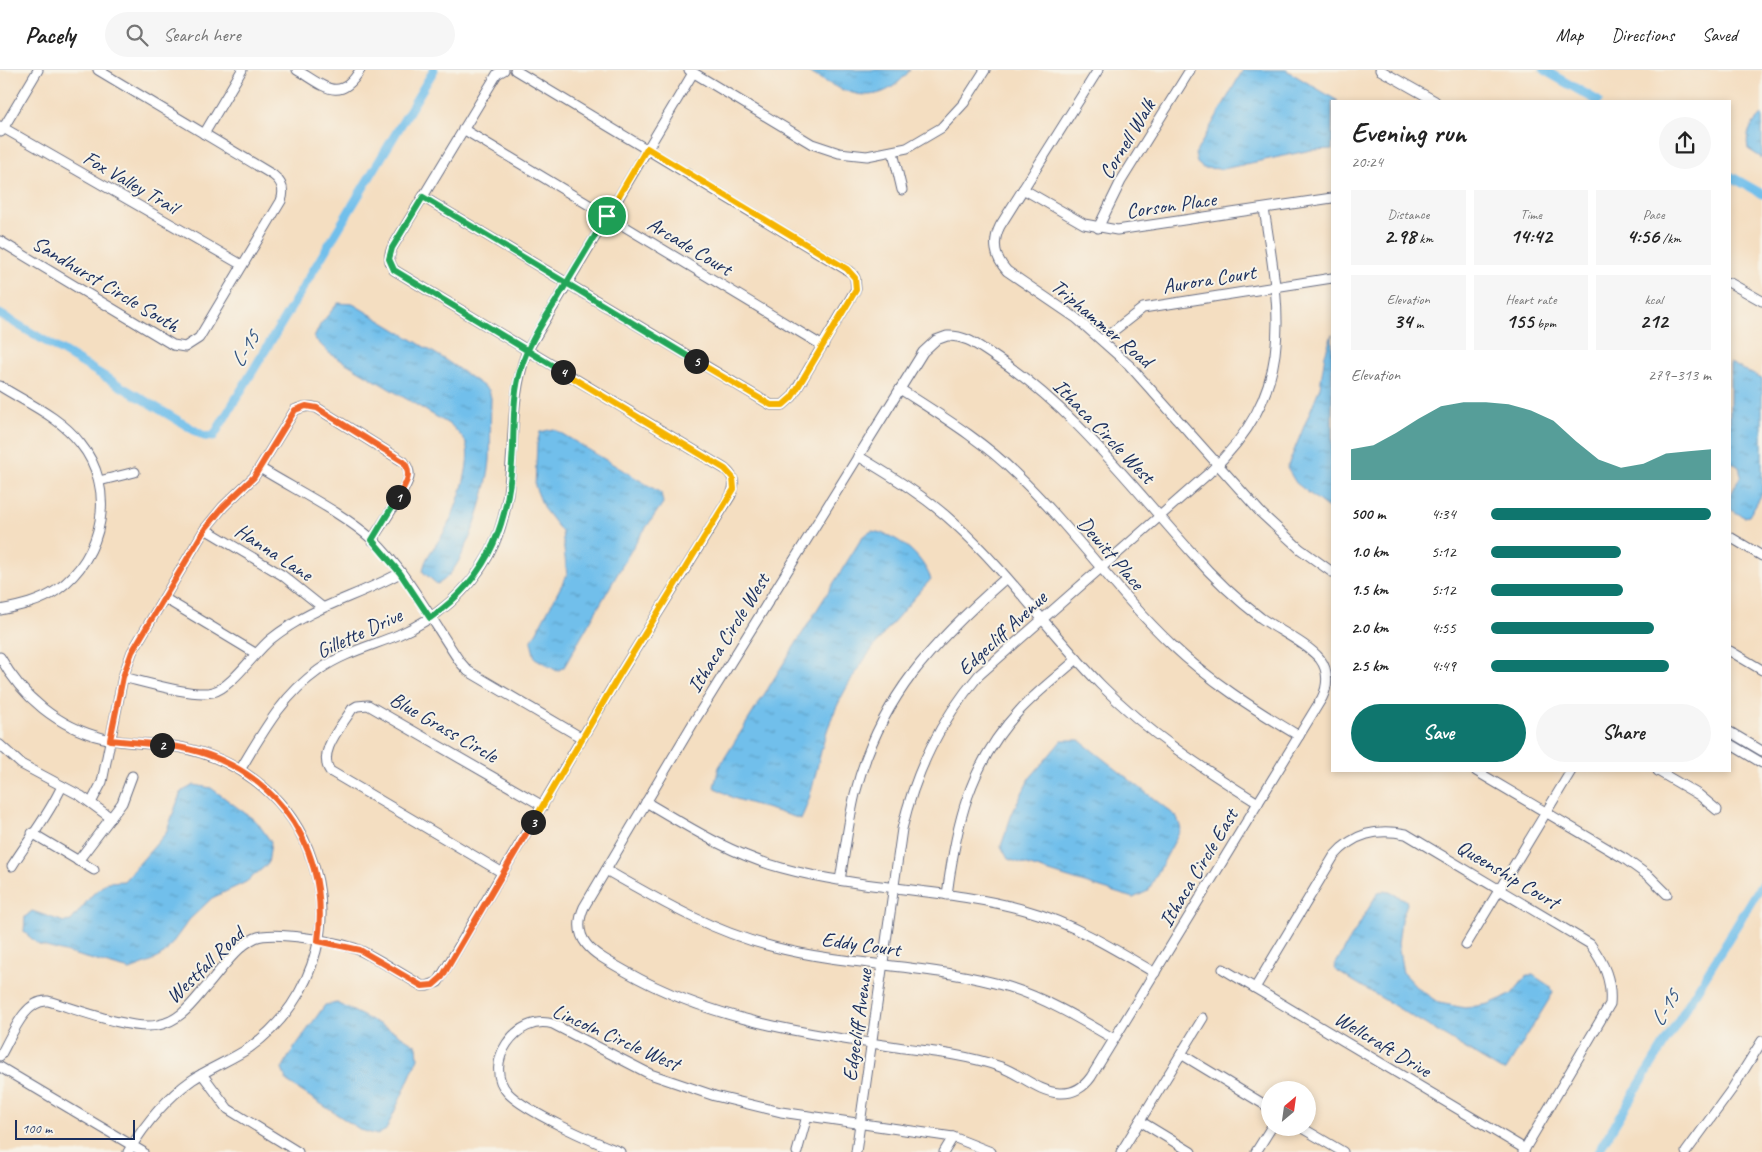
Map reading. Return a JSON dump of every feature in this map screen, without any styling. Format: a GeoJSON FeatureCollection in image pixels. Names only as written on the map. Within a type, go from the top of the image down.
{"type":"FeatureCollection","features":[{"type":"Feature","properties":{"kind":"street"},"geometry":{"type":"LineString","coordinates":[[1,129],[38,70]]}},
{"type":"Feature","properties":{"kind":"street"},"geometry":{"type":"LineString","coordinates":[[98,70],[273,175],[281,184],[283,190],[281,201],[242,265]]}},
{"type":"Feature","properties":{"kind":"street"},"geometry":{"type":"LineString","coordinates":[[204,134],[242,70]]}},
{"type":"Feature","properties":{"kind":"street"},"geometry":{"type":"LineString","coordinates":[[297,70],[326,87],[338,90],[344,89],[353,81],[360,70]]}},
{"type":"Feature","properties":{"kind":"street"},"geometry":{"type":"LineString","coordinates":[[504,70],[497,74],[463,129],[392,248],[389,259],[394,270],[527,351]]}},
{"type":"Feature","properties":{"kind":"street"},"geometry":{"type":"LineString","coordinates":[[423,197],[771,405],[783,405],[788,402],[856,290],[855,278],[852,273],[515,70]]}},
{"type":"Feature","properties":{"kind":"street"},"geometry":{"type":"LineString","coordinates":[[691,71],[812,144],[850,155],[867,156],[893,152],[918,143],[941,128],[964,103],[985,70]]}},
{"type":"Feature","properties":{"kind":"street","name":"Triphammer Road"},"geometry":{"type":"LineString","coordinates":[[1098,70],[998,232],[996,250],[999,261],[1007,271],[1048,298],[1102,340],[1153,389],[1280,532],[1331,571]]}},
{"type":"Feature","properties":{"kind":"street","name":"Cornell Walk"},"geometry":{"type":"LineString","coordinates":[[1098,228],[1121,181],[1190,70]]}},
{"type":"Feature","properties":{"kind":"street"},"geometry":{"type":"LineString","coordinates":[[1380,70],[1433,100]]}},
{"type":"Feature","properties":{"kind":"street","name":"Gillette Drive"},"geometry":{"type":"LineString","coordinates":[[240,770],[272,717],[304,681],[338,658],[399,634],[430,618],[447,605],[475,575],[499,533],[506,513],[512,479],[518,380],[527,351],[691,71]]}},
{"type":"Feature","properties":{"kind":"street"},"geometry":{"type":"LineString","coordinates":[[0,117],[1,129]]}},
{"type":"Feature","properties":{"kind":"street","name":"Fox Valley Trail"},"geometry":{"type":"LineString","coordinates":[[1,129],[242,265]]}},
{"type":"Feature","properties":{"kind":"street","name":"Arcade Court"},"geometry":{"type":"LineString","coordinates":[[463,129],[823,346]]}},
{"type":"Feature","properties":{"kind":"street"},"geometry":{"type":"LineString","coordinates":[[893,152],[902,190]]}},
{"type":"Feature","properties":{"kind":"street","name":"Corson Place"},"geometry":{"type":"LineString","coordinates":[[1023,190],[1071,219],[1098,228],[1132,230],[1331,198]]}},
{"type":"Feature","properties":{"kind":"street","name":"Edgecliff Avenue"},"geometry":{"type":"LineString","coordinates":[[856,1152],[894,888],[908,805],[920,767],[949,713],[979,675],[1218,464],[1246,431],[1268,385],[1278,342],[1276,286],[1264,209]]}},
{"type":"Feature","properties":{"kind":"street","name":"Sandhurst Circle South"},"geometry":{"type":"LineString","coordinates":[[0,242],[179,347],[191,345],[199,338],[242,265]]}},
{"type":"Feature","properties":{"kind":"street","name":"Aurora Court"},"geometry":{"type":"LineString","coordinates":[[1102,340],[1143,308],[1331,278]]}},
{"type":"Feature","properties":{"kind":"street"},"geometry":{"type":"LineString","coordinates":[[1731,284],[1762,301]]}},
{"type":"Feature","properties":{"kind":"street","name":"Ithaca Circle West"},"geometry":{"type":"LineString","coordinates":[[872,1043],[782,1029],[716,1012],[657,988],[597,955],[584,942],[580,931],[580,919],[646,802],[922,352],[931,343],[947,336],[965,338],[1001,360],[1052,400],[1097,444],[1160,516]]}},
{"type":"Feature","properties":{"kind":"street","name":"Westfall Road"},"geometry":{"type":"LineString","coordinates":[[0,1056],[27,1010],[36,1002],[48,1002],[138,1026],[158,1026],[170,1022],[186,1011],[240,949],[253,939],[275,934],[353,948],[422,986],[433,985],[442,977],[582,738],[731,495],[734,483],[733,478],[725,469],[527,351]]}},
{"type":"Feature","properties":{"kind":"street"},"geometry":{"type":"LineString","coordinates":[[0,386],[63,425],[73,434],[89,456],[98,481],[102,501],[99,528],[95,542],[82,566],[68,581],[51,594],[26,604],[0,610]]}},
{"type":"Feature","properties":{"kind":"street","name":"Dewitt Place"},"geometry":{"type":"LineString","coordinates":[[900,389],[946,418],[994,453],[1036,494],[1150,623],[1196,667],[1248,704],[1299,736]]}},
{"type":"Feature","properties":{"kind":"street"},"geometry":{"type":"LineString","coordinates":[[91,803],[102,782],[123,677],[132,652],[205,529],[223,507],[250,482],[295,410],[306,406],[317,408],[404,462],[409,472],[406,483],[372,540]]}},
{"type":"Feature","properties":{"kind":"street"},"geometry":{"type":"LineString","coordinates":[[858,456],[912,489],[940,511],[978,546],[1101,685],[1151,731],[1206,771],[1258,802]]}},
{"type":"Feature","properties":{"kind":"street"},"geometry":{"type":"LineString","coordinates":[[260,468],[342,518],[372,540],[400,573],[468,671],[582,738]]}},
{"type":"Feature","properties":{"kind":"street"},"geometry":{"type":"LineString","coordinates":[[98,481],[135,472]]}},
{"type":"Feature","properties":{"kind":"street","name":"Ithaca Circle East"},"geometry":{"type":"LineString","coordinates":[[872,1043],[980,1060],[1017,1074],[1049,1091],[1073,1092],[1088,1082],[1324,693],[1326,675],[1322,664],[1315,654],[1260,617],[1237,598],[1216,578],[1160,516]]}},
{"type":"Feature","properties":{"kind":"street","name":"Hanna Lane"},"geometry":{"type":"LineString","coordinates":[[205,529],[282,575],[322,607]]}},
{"type":"Feature","properties":{"kind":"street"},"geometry":{"type":"LineString","coordinates":[[1731,538],[1762,556]]}},
{"type":"Feature","properties":{"kind":"street"},"geometry":{"type":"LineString","coordinates":[[123,677],[199,693],[211,693],[227,686],[255,653],[288,626],[322,607],[385,582],[400,573]]}},
{"type":"Feature","properties":{"kind":"street"},"geometry":{"type":"LineString","coordinates":[[840,880],[855,794],[865,761],[882,721],[895,698],[925,656],[956,622],[1006,578]]}},
{"type":"Feature","properties":{"kind":"street"},"geometry":{"type":"LineString","coordinates":[[164,598],[255,653]]}},
{"type":"Feature","properties":{"kind":"street"},"geometry":{"type":"LineString","coordinates":[[1731,652],[1762,670]]}},
{"type":"Feature","properties":{"kind":"street"},"geometry":{"type":"LineString","coordinates":[[0,656],[17,683],[45,710],[72,727],[110,740],[191,750],[211,756],[240,770],[265,788],[279,802],[305,840],[317,878],[320,897],[318,941],[310,970],[302,988],[280,1021],[250,1047],[202,1074],[162,1106],[130,1149]]}},
{"type":"Feature","properties":{"kind":"street"},"geometry":{"type":"LineString","coordinates":[[947,895],[962,810],[981,765],[993,744],[1019,712],[1077,659]]}},
{"type":"Feature","properties":{"kind":"street","name":"Blue Grass Circle"},"geometry":{"type":"LineString","coordinates":[[503,873],[330,771],[325,760],[328,749],[352,709],[368,704],[543,806]]}},
{"type":"Feature","properties":{"kind":"street"},"geometry":{"type":"LineString","coordinates":[[1731,733],[1762,751]]}},
{"type":"Feature","properties":{"kind":"street"},"geometry":{"type":"LineString","coordinates":[[1731,745],[1762,763]]}},
{"type":"Feature","properties":{"kind":"street"},"geometry":{"type":"LineString","coordinates":[[1,749],[21,764],[91,803],[111,818]]}},
{"type":"Feature","properties":{"kind":"street"},"geometry":{"type":"LineString","coordinates":[[1478,772],[1625,859],[1650,877],[1667,894]]}},
{"type":"Feature","properties":{"kind":"street"},"geometry":{"type":"LineString","coordinates":[[1466,944],[1570,772]]}},
{"type":"Feature","properties":{"kind":"street"},"geometry":{"type":"LineString","coordinates":[[1660,772],[1699,795],[1717,810]]}},
{"type":"Feature","properties":{"kind":"street"},"geometry":{"type":"LineString","coordinates":[[78,861],[111,818],[127,793],[132,776]]}},
{"type":"Feature","properties":{"kind":"street"},"geometry":{"type":"LineString","coordinates":[[12,866],[32,834],[50,812],[62,786]]}},
{"type":"Feature","properties":{"kind":"street"},"geometry":{"type":"LineString","coordinates":[[646,802],[706,837],[755,859],[798,872],[999,904],[1051,918],[1107,944],[1155,972]]}},
{"type":"Feature","properties":{"kind":"street","name":"Queenship Court"},"geometry":{"type":"LineString","coordinates":[[1254,988],[1334,856],[1343,846],[1367,832],[1394,831],[1406,834],[1590,944],[1601,959],[1608,976],[1611,992],[1610,1004],[1524,1151]]}},
{"type":"Feature","properties":{"kind":"street"},"geometry":{"type":"LineString","coordinates":[[32,834],[94,870]]}},
{"type":"Feature","properties":{"kind":"street","name":"Eddy Court"},"geometry":{"type":"LineString","coordinates":[[606,870],[684,914],[738,936],[810,955],[961,976],[1009,987],[1049,1002],[1114,1039]]}},
{"type":"Feature","properties":{"kind":"street","name":"Wellcraft Drive"},"geometry":{"type":"LineString","coordinates":[[1223,969],[1524,1151]]}},
{"type":"Feature","properties":{"kind":"street"},"geometry":{"type":"LineString","coordinates":[[1121,1152],[1203,1018]]}},
{"type":"Feature","properties":{"kind":"street","name":"Lincoln Circle West"},"geometry":{"type":"LineString","coordinates":[[620,1152],[547,1117],[506,1091],[500,1080],[499,1062],[511,1038],[519,1029],[535,1022],[553,1024],[619,1060],[682,1086],[748,1105],[806,1116],[954,1137],[991,1152]]}},
{"type":"Feature","properties":{"kind":"street"},"geometry":{"type":"LineString","coordinates":[[1686,1152],[1759,1054],[1762,1041]]}},
{"type":"Feature","properties":{"kind":"street"},"geometry":{"type":"LineString","coordinates":[[1181,1054],[1261,1103]]}},
{"type":"Feature","properties":{"kind":"street"},"geometry":{"type":"LineString","coordinates":[[0,1067],[130,1149],[143,1152]]}},
{"type":"Feature","properties":{"kind":"street"},"geometry":{"type":"LineString","coordinates":[[202,1074],[228,1109],[298,1152]]}},
{"type":"Feature","properties":{"kind":"street"},"geometry":{"type":"LineString","coordinates":[[797,1152],[806,1116]]}},
{"type":"Feature","properties":{"kind":"street"},"geometry":{"type":"LineString","coordinates":[[1140,1121],[1191,1152]]}},
{"type":"Feature","properties":{"kind":"street"},"geometry":{"type":"LineString","coordinates":[[1256,1152],[1266,1136]]}},
{"type":"Feature","properties":{"kind":"street"},"geometry":{"type":"LineString","coordinates":[[1316,1136],[1343,1152]]}},
{"type":"Feature","properties":{"kind":"street"},"geometry":{"type":"LineString","coordinates":[[944,1152],[954,1137]]}},
{"type":"Feature","properties":{"kind":"water"},"geometry":{"type":"Polygon","coordinates":[[[805,70],[910,70],[897,83],[885,91],[872,95],[846,91],[805,70]]]}},
{"type":"Feature","properties":{"kind":"water"},"geometry":{"type":"Polygon","coordinates":[[[1243,70],[1286,70],[1336,100],[1331,100],[1331,149],[1311,150],[1223,169],[1203,168],[1197,163],[1195,154],[1243,70]]]}},
{"type":"Feature","properties":{"kind":"water"},"geometry":{"type":"Polygon","coordinates":[[[1762,114],[1762,158],[1748,149],[1747,139],[1750,130],[1762,114]]]}},
{"type":"Feature","properties":{"kind":"water"},"geometry":{"type":"Polygon","coordinates":[[[338,303],[353,304],[441,357],[489,390],[491,398],[490,460],[485,490],[465,548],[447,577],[437,584],[423,572],[428,557],[448,526],[462,488],[467,461],[465,441],[452,426],[329,353],[314,338],[320,325],[338,303]]]}},
{"type":"Feature","properties":{"kind":"water"},"geometry":{"type":"Polygon","coordinates":[[[1331,337],[1331,510],[1296,483],[1287,468],[1320,387],[1325,355],[1331,337]]]}},
{"type":"Feature","properties":{"kind":"water"},"geometry":{"type":"Polygon","coordinates":[[[1731,364],[1762,379],[1762,494],[1749,516],[1744,517],[1731,510],[1731,494],[1741,475],[1739,467],[1731,462],[1731,364]]]}},
{"type":"Feature","properties":{"kind":"water"},"geometry":{"type":"Polygon","coordinates":[[[554,429],[661,493],[663,503],[634,545],[564,667],[557,671],[535,658],[531,642],[567,575],[562,532],[544,509],[535,486],[537,444],[540,432],[554,429]]]}},
{"type":"Feature","properties":{"kind":"water"},"geometry":{"type":"Polygon","coordinates":[[[872,531],[891,537],[907,547],[927,570],[931,579],[872,649],[847,687],[828,728],[810,797],[801,819],[733,798],[714,787],[719,767],[863,536],[872,531]]]}},
{"type":"Feature","properties":{"kind":"water"},"geometry":{"type":"Polygon","coordinates":[[[1062,740],[1079,740],[1177,817],[1181,829],[1148,891],[1133,898],[1008,859],[1001,846],[1012,814],[1029,779],[1062,740]]]}},
{"type":"Feature","properties":{"kind":"water"},"geometry":{"type":"Polygon","coordinates":[[[194,785],[211,788],[257,822],[271,842],[268,864],[246,882],[212,898],[189,920],[165,953],[151,962],[130,970],[39,945],[24,932],[25,917],[32,911],[64,922],[71,921],[92,895],[107,882],[124,881],[166,833],[181,792],[194,785]]]}},
{"type":"Feature","properties":{"kind":"water"},"geometry":{"type":"Polygon","coordinates":[[[1385,890],[1406,900],[1407,904],[1401,920],[1398,944],[1403,973],[1416,987],[1439,1003],[1465,1008],[1489,1004],[1512,994],[1527,975],[1533,975],[1551,987],[1553,993],[1506,1070],[1501,1070],[1335,970],[1335,965],[1377,894],[1385,890]]]}},
{"type":"Feature","properties":{"kind":"water"},"geometry":{"type":"Polygon","coordinates":[[[337,1003],[395,1032],[417,1046],[418,1058],[405,1088],[386,1130],[377,1135],[361,1130],[287,1082],[282,1069],[290,1054],[325,1005],[337,1003]]]}},
{"type":"Feature","properties":{"kind":"waterway","name":"L-15"},"geometry":{"type":"LineString","coordinates":[[0,314],[204,436],[213,437],[434,70]]}},
{"type":"Feature","properties":{"kind":"waterway"},"geometry":{"type":"LineString","coordinates":[[1544,70],[1596,100]]}},
{"type":"Feature","properties":{"kind":"waterway"},"geometry":{"type":"LineString","coordinates":[[1731,177],[1762,194]]}},
{"type":"Feature","properties":{"kind":"waterway","name":"L-15"},"geometry":{"type":"LineString","coordinates":[[1598,1152],[1762,884]]}},
{"type":"Feature","properties":{"kind":"route"},"geometry":{"type":"LineString","coordinates":[[607,216],[566,283],[535,335],[527,351],[521,368],[515,398],[512,479],[506,513],[487,558],[462,591],[447,605],[430,618],[388,556],[372,540],[406,483],[409,472],[407,466],[404,462],[317,408],[311,406],[300,407],[295,410],[254,477],[240,493],[223,507],[205,529],[126,664],[110,740],[171,746],[191,750],[223,761],[255,780],[288,812],[305,840],[312,859],[320,897],[321,917],[318,941],[360,950],[422,986],[433,985],[442,977],[620,674],[734,489],[733,478],[725,469],[527,351],[394,270],[389,259],[392,248],[423,197],[566,283],[771,405],[783,405],[792,397],[856,290],[855,278],[847,269],[647,148],[607,216]]}}]}
